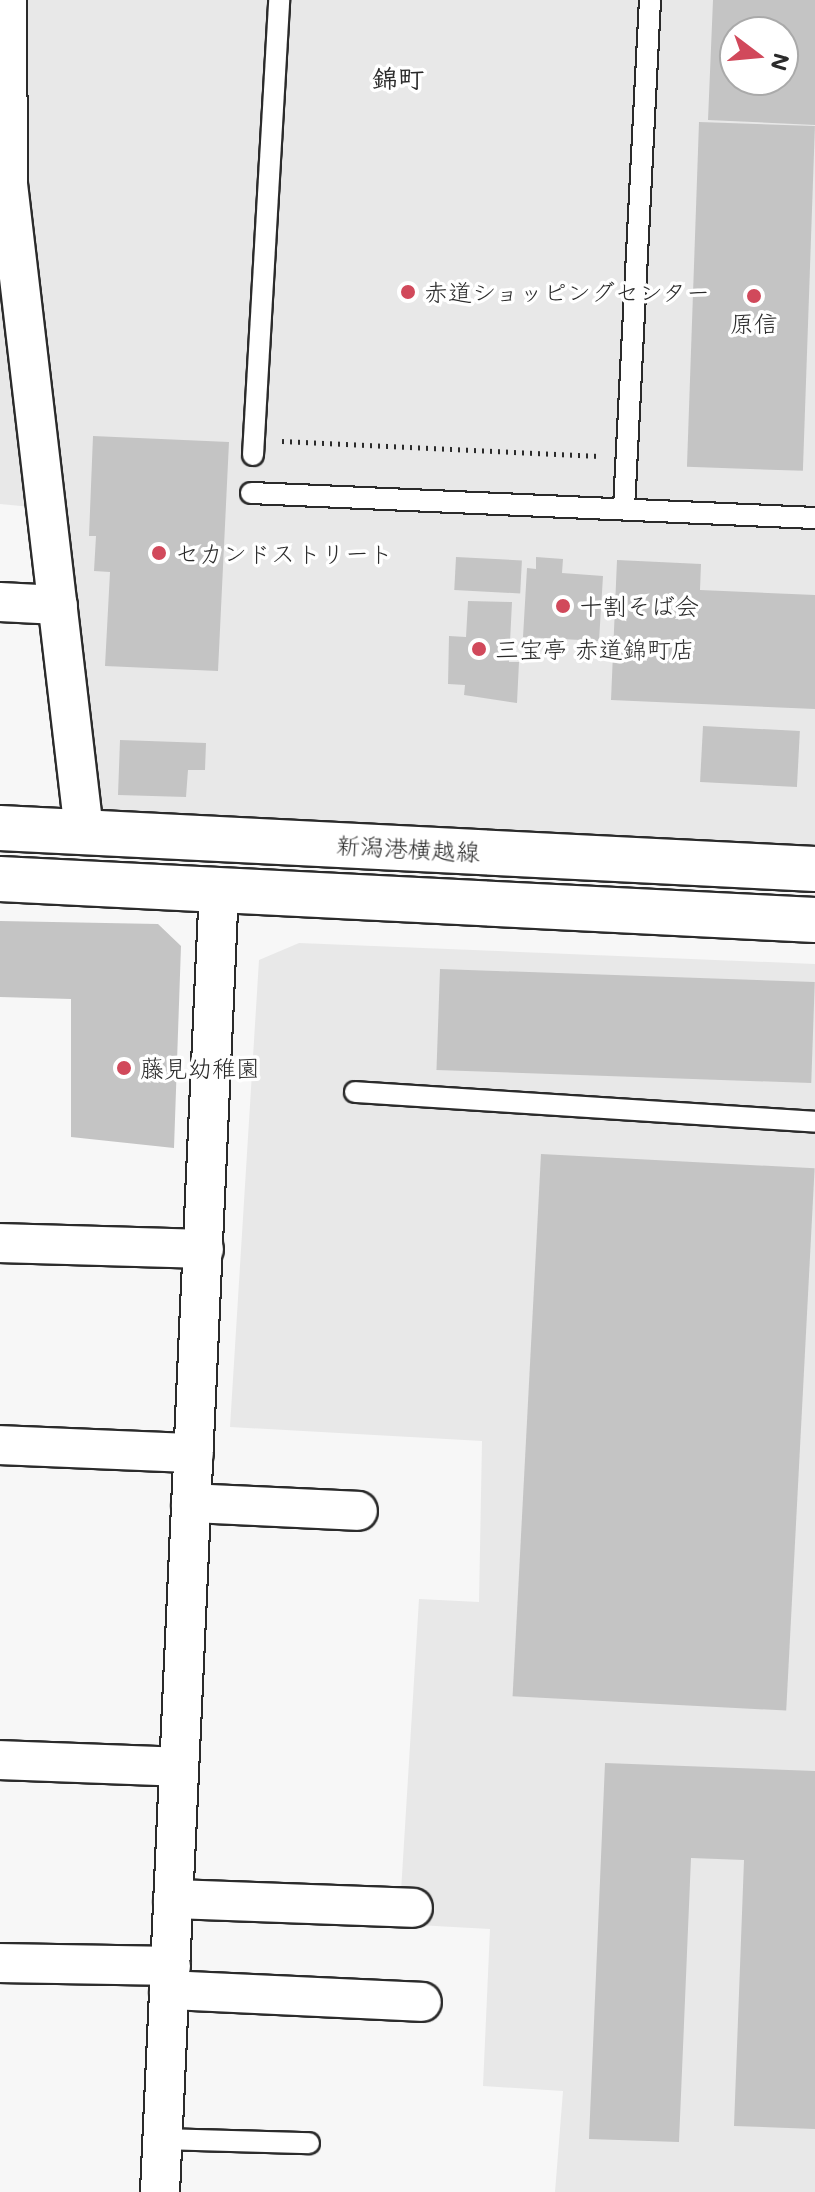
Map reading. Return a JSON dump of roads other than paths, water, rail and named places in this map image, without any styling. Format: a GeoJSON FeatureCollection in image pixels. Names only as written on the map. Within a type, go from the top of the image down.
{"type":"FeatureCollection","features":[{"type":"Feature","properties":{"kind":"main road","name":"新潟港横越線"},"geometry":{"type":"LineString","coordinates":[[0,828],[815,869]]}},
{"type":"Feature","properties":{"kind":"main road"},"geometry":{"type":"LineString","coordinates":[[0,879],[815,920]]}},
{"type":"Feature","properties":{"kind":"street"},"geometry":{"type":"LineString","coordinates":[[7,0],[8,184],[84,831]]}},
{"type":"Feature","properties":{"kind":"street"},"geometry":{"type":"LineString","coordinates":[[0,602],[58,605]]}},
{"type":"Feature","properties":{"kind":"street"},"geometry":{"type":"LineString","coordinates":[[160,2192],[219,890]]}},
{"type":"Feature","properties":{"kind":"street"},"geometry":{"type":"LineString","coordinates":[[0,1243],[204,1249]]}},
{"type":"Feature","properties":{"kind":"street"},"geometry":{"type":"LineString","coordinates":[[0,1445],[194,1453]]}},
{"type":"Feature","properties":{"kind":"street"},"geometry":{"type":"LineString","coordinates":[[191,1503],[358,1511]]}},
{"type":"Feature","properties":{"kind":"street"},"geometry":{"type":"LineString","coordinates":[[0,1760],[179,1767]]}},
{"type":"Feature","properties":{"kind":"street"},"geometry":{"type":"LineString","coordinates":[[173,1899],[413,1908]]}},
{"type":"Feature","properties":{"kind":"street"},"geometry":{"type":"LineString","coordinates":[[0,1963],[422,2002]]}},
{"type":"Feature","properties":{"kind":"lane"},"geometry":{"type":"LineString","coordinates":[[253,455],[279,0]]}},
{"type":"Feature","properties":{"kind":"lane"},"geometry":{"type":"LineString","coordinates":[[624,508],[650,0]]}},
{"type":"Feature","properties":{"kind":"lane"},"geometry":{"type":"LineString","coordinates":[[251,493],[815,518]]}},
{"type":"Feature","properties":{"kind":"lane"},"geometry":{"type":"LineString","coordinates":[[355,1092],[815,1122]]}},
{"type":"Feature","properties":{"kind":"lane"},"geometry":{"type":"LineString","coordinates":[[162,2139],[309,2143]]}},
{"type":"Feature","properties":{"kind":"place","name":"赤道ショッピングセンター"},"geometry":{"type":"Point","coordinates":[408,292]}},
{"type":"Feature","properties":{"kind":"place","name":"原信"},"geometry":{"type":"Point","coordinates":[754,296]}},
{"type":"Feature","properties":{"kind":"place","name":"セカンドストリート"},"geometry":{"type":"Point","coordinates":[159,553]}},
{"type":"Feature","properties":{"kind":"place","name":"十割そば会"},"geometry":{"type":"Point","coordinates":[563,606]}},
{"type":"Feature","properties":{"kind":"place","name":"三宝亭 赤道錦町店"},"geometry":{"type":"Point","coordinates":[479,649]}},
{"type":"Feature","properties":{"kind":"place","name":"藤見幼稚園"},"geometry":{"type":"Point","coordinates":[124,1068]}},
{"type":"Feature","properties":{"kind":"district","name":"錦町"},"geometry":{"type":"Point","coordinates":[398,79]}}]}
